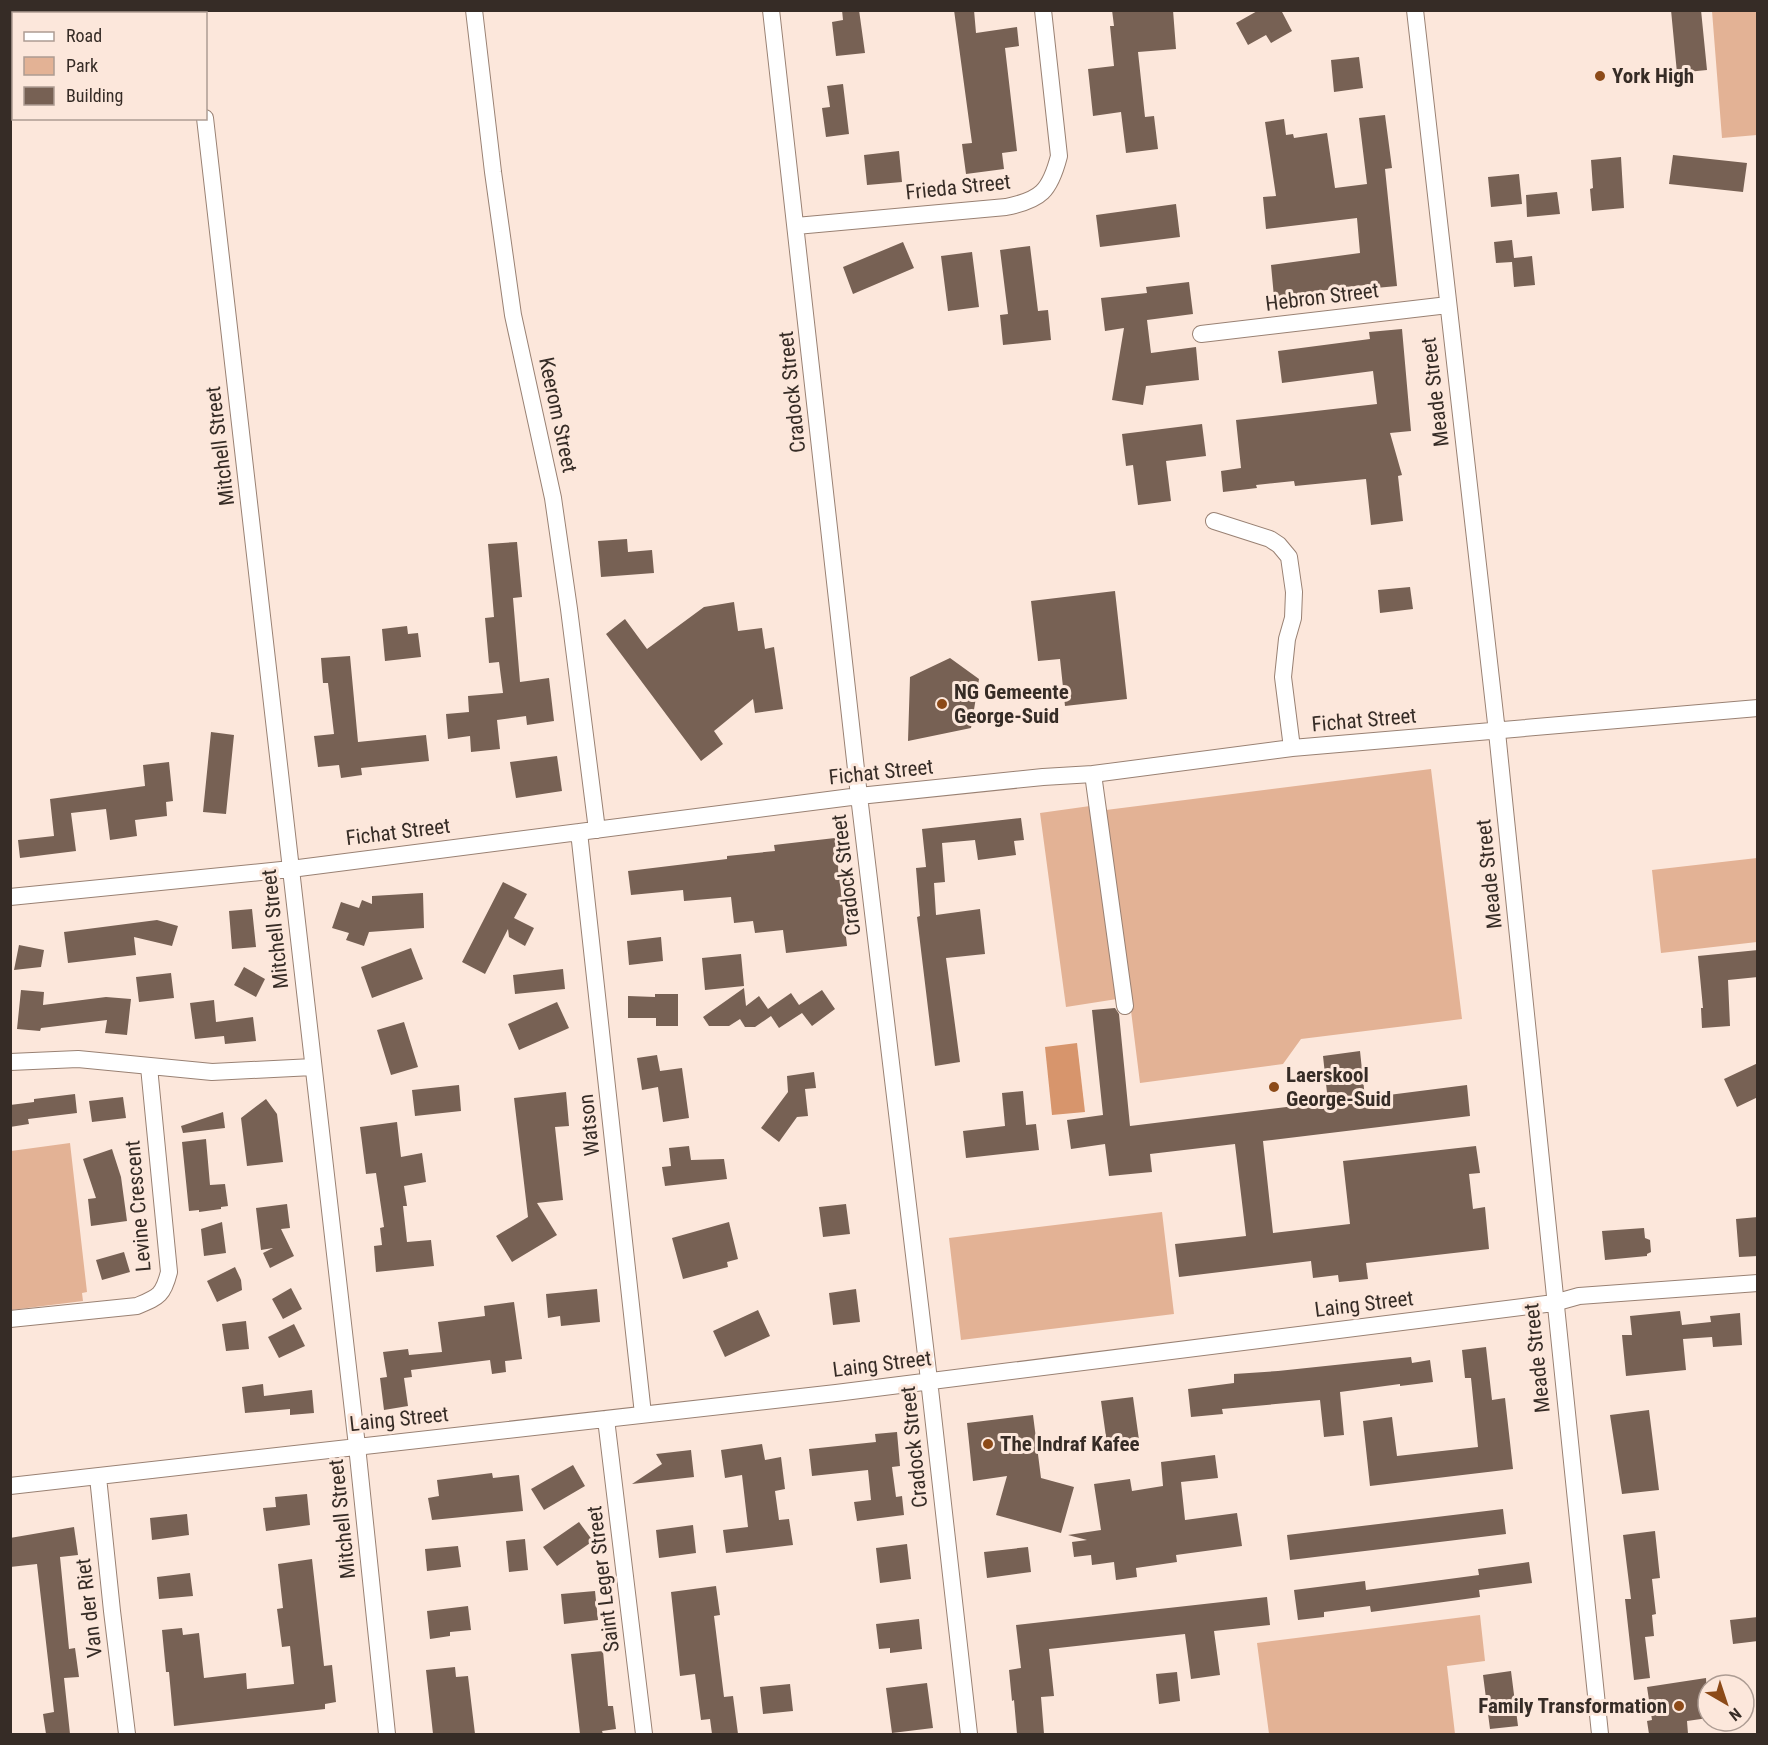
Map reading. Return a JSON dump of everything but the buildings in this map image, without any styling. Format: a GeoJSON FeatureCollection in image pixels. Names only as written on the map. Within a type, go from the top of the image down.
{"type":"FeatureCollection","features":[{"type":"Feature","properties":{"kind":"street","name":"Keerom Street"},"geometry":{"type":"LineString","coordinates":[[474,10],[513,315],[553,498],[597,830]]}},
{"type":"Feature","properties":{"kind":"street","name":"Cradock Street"},"geometry":{"type":"LineString","coordinates":[[771,10],[859,796],[969,1734]]}},
{"type":"Feature","properties":{"kind":"street","name":"Frieda Street"},"geometry":{"type":"LineString","coordinates":[[796,226],[1006,207],[1026,202],[1040,195],[1053,178],[1059,156],[1043,10]]}},
{"type":"Feature","properties":{"kind":"street","name":"Meade Street"},"geometry":{"type":"LineString","coordinates":[[1415,10],[1497,732],[1600,1734]]}},
{"type":"Feature","properties":{"kind":"street","name":"Mitchell Street"},"geometry":{"type":"LineString","coordinates":[[205,120],[357,1446],[387,1734]]}},
{"type":"Feature","properties":{"kind":"street","name":"Hebron Street"},"geometry":{"type":"LineString","coordinates":[[1201,334],[1448,305]]}},
{"type":"Feature","properties":{"kind":"street"},"geometry":{"type":"LineString","coordinates":[[1214,521],[1270,539],[1279,545],[1289,557],[1294,592],[1293,618],[1287,639],[1283,677],[1292,748]]}},
{"type":"Feature","properties":{"kind":"street","name":"Fichat Street"},"geometry":{"type":"LineString","coordinates":[[10,897],[291,869],[859,796],[1031,778],[1093,774],[1292,748],[1758,708]]}},
{"type":"Feature","properties":{"kind":"street"},"geometry":{"type":"LineString","coordinates":[[1093,774],[1125,1006]]}},
{"type":"Feature","properties":{"kind":"street","name":"Watson"},"geometry":{"type":"LineString","coordinates":[[579,832],[643,1414]]}},
{"type":"Feature","properties":{"kind":"street"},"geometry":{"type":"LineString","coordinates":[[10,1062],[78,1059],[212,1072],[313,1066]]}},
{"type":"Feature","properties":{"kind":"street","name":"Levine Crescent"},"geometry":{"type":"LineString","coordinates":[[10,1319],[137,1306],[155,1298],[165,1288],[169,1272],[149,1067]]}},
{"type":"Feature","properties":{"kind":"street","name":"Laing Street"},"geometry":{"type":"LineString","coordinates":[[10,1486],[929,1380],[1554,1304],[1579,1296],[1758,1283]]}},
{"type":"Feature","properties":{"kind":"street","name":"Saint Leger Street"},"geometry":{"type":"LineString","coordinates":[[606,1419],[644,1734]]}},
{"type":"Feature","properties":{"kind":"street","name":"Van der Riet"},"geometry":{"type":"LineString","coordinates":[[98,1477],[127,1734]]}},
{"type":"Feature","properties":{"kind":"green space"},"geometry":{"type":"Polygon","coordinates":[[[1712,11],[1757,11],[1757,135],[1722,138],[1712,11]]]}},
{"type":"Feature","properties":{"kind":"green space"},"geometry":{"type":"Polygon","coordinates":[[[1431,769],[1462,1019],[1301,1039],[1283,1064],[1140,1083],[1106,810],[1431,769]]]}},
{"type":"Feature","properties":{"kind":"green space"},"geometry":{"type":"Polygon","coordinates":[[[1090,806],[1117,999],[1066,1007],[1040,813],[1090,806]]]}},
{"type":"Feature","properties":{"kind":"green space"},"geometry":{"type":"Polygon","coordinates":[[[1757,858],[1757,942],[1661,953],[1652,870],[1757,858]]]}},
{"type":"Feature","properties":{"kind":"green space"},"geometry":{"type":"Polygon","coordinates":[[[70,1143],[87,1292],[82,1293],[83,1301],[11,1310],[11,1151],[70,1143]]]}},
{"type":"Feature","properties":{"kind":"green space"},"geometry":{"type":"Polygon","coordinates":[[[1162,1212],[1174,1314],[961,1340],[949,1238],[1162,1212]]]}},
{"type":"Feature","properties":{"kind":"green space"},"geometry":{"type":"Polygon","coordinates":[[[1480,1615],[1485,1661],[1447,1666],[1455,1734],[1269,1734],[1257,1643],[1480,1615]]]}},
{"type":"Feature","properties":{"kind":"shaded area"},"geometry":{"type":"Polygon","coordinates":[[[1077,1043],[1085,1112],[1052,1115],[1045,1047],[1077,1043]]]}},
{"type":"Feature","properties":{"kind":"place","name":"York High"},"geometry":{"type":"Point","coordinates":[1600,76]}},
{"type":"Feature","properties":{"kind":"place","name":"NG Gemeente George-Suid"},"geometry":{"type":"Point","coordinates":[942,704]}},
{"type":"Feature","properties":{"kind":"place","name":"Laerskool George-Suid"},"geometry":{"type":"Point","coordinates":[1274,1087]}},
{"type":"Feature","properties":{"kind":"place","name":"The Indraf Kafee"},"geometry":{"type":"Point","coordinates":[988,1444]}},
{"type":"Feature","properties":{"kind":"place","name":"Family Transformation"},"geometry":{"type":"Point","coordinates":[1679,1706]}}]}
